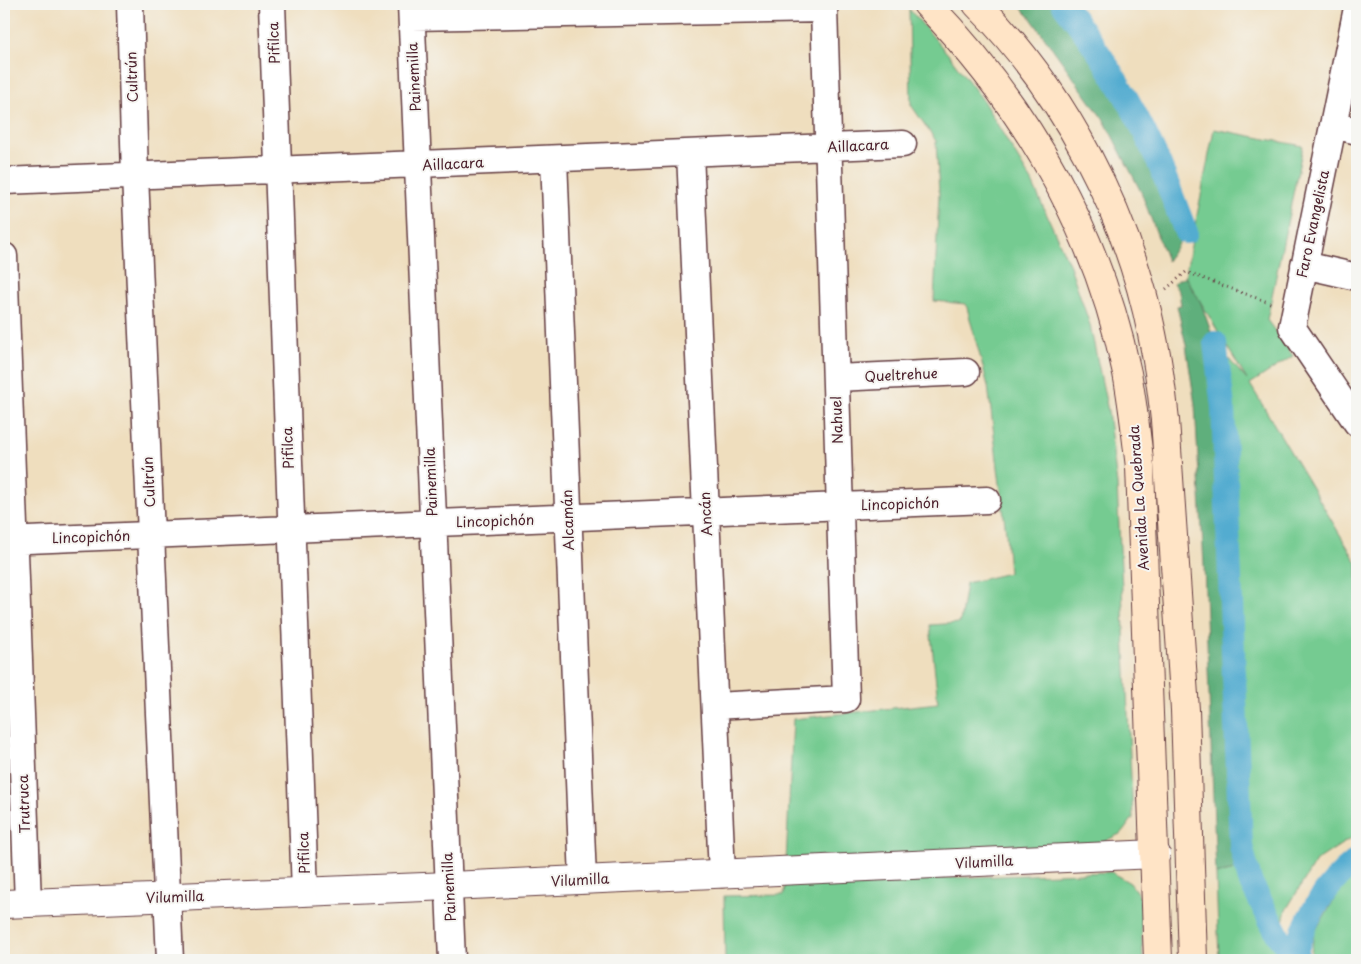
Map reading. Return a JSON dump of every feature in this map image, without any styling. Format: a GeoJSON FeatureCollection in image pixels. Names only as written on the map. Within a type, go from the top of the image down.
{"type":"FeatureCollection","features":[{"type":"Feature","properties":{"kind":"main road","name":"Avenida La Quebrada"},"geometry":{"type":"LineString","coordinates":[[927,4],[956,34],[988,72],[1042,152],[1065,194],[1085,237],[1116,327],[1127,373],[1140,467],[1156,854],[1158,960]]}},
{"type":"Feature","properties":{"kind":"main road"},"geometry":{"type":"LineString","coordinates":[[977,4],[1016,48],[1044,85],[1092,165],[1111,205],[1127,246],[1152,332],[1165,420],[1184,700],[1193,960]]}},
{"type":"Feature","properties":{"kind":"street","name":"Cultrún"},"geometry":{"type":"LineString","coordinates":[[130,4],[135,176],[170,960]]}},
{"type":"Feature","properties":{"kind":"street","name":"Pifilca"},"geometry":{"type":"LineString","coordinates":[[272,4],[305,892]]}},
{"type":"Feature","properties":{"kind":"street","name":"Faro Evangelista"},"geometry":{"type":"LineString","coordinates":[[1357,8],[1345,128],[1304,265],[1292,327],[1357,423]]}},
{"type":"Feature","properties":{"kind":"street","name":"Nahuel"},"geometry":{"type":"LineString","coordinates":[[411,10],[824,9],[846,700],[715,706]]}},
{"type":"Feature","properties":{"kind":"street","name":"Painemilla"},"geometry":{"type":"LineString","coordinates":[[411,10],[452,960]]}},
{"type":"Feature","properties":{"kind":"street","name":"Aillacara"},"geometry":{"type":"LineString","coordinates":[[4,181],[903,144]]}},
{"type":"Feature","properties":{"kind":"street","name":"Ancán"},"geometry":{"type":"LineString","coordinates":[[690,153],[722,874]]}},
{"type":"Feature","properties":{"kind":"street","name":"Alcamán"},"geometry":{"type":"LineString","coordinates":[[554,159],[583,880]]}},
{"type":"Feature","properties":{"kind":"street","name":"Trutruca"},"geometry":{"type":"LineString","coordinates":[[4,256],[16,904]]}},
{"type":"Feature","properties":{"kind":"street"},"geometry":{"type":"LineString","coordinates":[[1304,265],[1357,277]]}},
{"type":"Feature","properties":{"kind":"street","name":"Queltrehue"},"geometry":{"type":"LineString","coordinates":[[836,378],[966,372]]}},
{"type":"Feature","properties":{"kind":"street","name":"Lincopichón"},"geometry":{"type":"LineString","coordinates":[[9,541],[987,500]]}},
{"type":"Feature","properties":{"kind":"street","name":"Vilumilla"},"geometry":{"type":"LineString","coordinates":[[16,904],[1156,854]]}},
{"type":"Feature","properties":{"kind":"path"},"geometry":{"type":"LineString","coordinates":[[1161,293],[1186,272],[1295,312]]}},
{"type":"Feature","properties":{"kind":"green space"},"geometry":{"type":"Polygon","coordinates":[[[1017,4],[1063,4],[1089,38],[1124,93],[1158,160],[1186,232],[1167,261],[1141,192],[1105,122],[1030,17],[1017,4]]]}},
{"type":"Feature","properties":{"kind":"green space"},"geometry":{"type":"Polygon","coordinates":[[[909,9],[948,54],[982,99],[1032,182],[1070,266],[1090,325],[1108,411],[1117,484],[1133,818],[1122,833],[1088,849],[786,862],[793,719],[938,703],[930,625],[960,623],[966,583],[1009,573],[988,386],[966,304],[934,301],[939,194],[936,141],[911,105],[909,9]]]}},
{"type":"Feature","properties":{"kind":"green space"},"geometry":{"type":"Polygon","coordinates":[[[1214,129],[1303,146],[1267,320],[1293,356],[1250,384],[1357,563],[1357,834],[1316,861],[1286,910],[1273,960],[1219,960],[1216,874],[1231,871],[1245,862],[1241,846],[1223,407],[1215,343],[1247,380],[1185,276],[1214,129]]]}},
{"type":"Feature","properties":{"kind":"green space"},"geometry":{"type":"Polygon","coordinates":[[[1185,276],[1201,303],[1215,343],[1223,407],[1241,846],[1245,862],[1231,871],[1216,874],[1204,566],[1195,405],[1186,345],[1177,306],[1181,305],[1179,292],[1173,283],[1185,276]]]}},
{"type":"Feature","properties":{"kind":"green space"},"geometry":{"type":"Polygon","coordinates":[[[1111,872],[1130,883],[1140,897],[1143,960],[725,960],[724,896],[784,895],[785,884],[1111,872]]]}},
{"type":"Feature","properties":{"kind":"green space"},"geometry":{"type":"Polygon","coordinates":[[[1357,875],[1357,960],[1310,960],[1314,933],[1340,890],[1357,875]]]}},
{"type":"Feature","properties":{"kind":"waterway"},"geometry":{"type":"LineString","coordinates":[[1063,4],[1089,38],[1124,93],[1158,160],[1186,232]]}},
{"type":"Feature","properties":{"kind":"waterway"},"geometry":{"type":"LineString","coordinates":[[1215,343],[1223,407],[1241,846],[1250,881],[1280,939],[1296,953]]}},
{"type":"Feature","properties":{"kind":"waterway"},"geometry":{"type":"LineString","coordinates":[[1295,960],[1303,931],[1317,904],[1335,880],[1357,860]]}}]}
